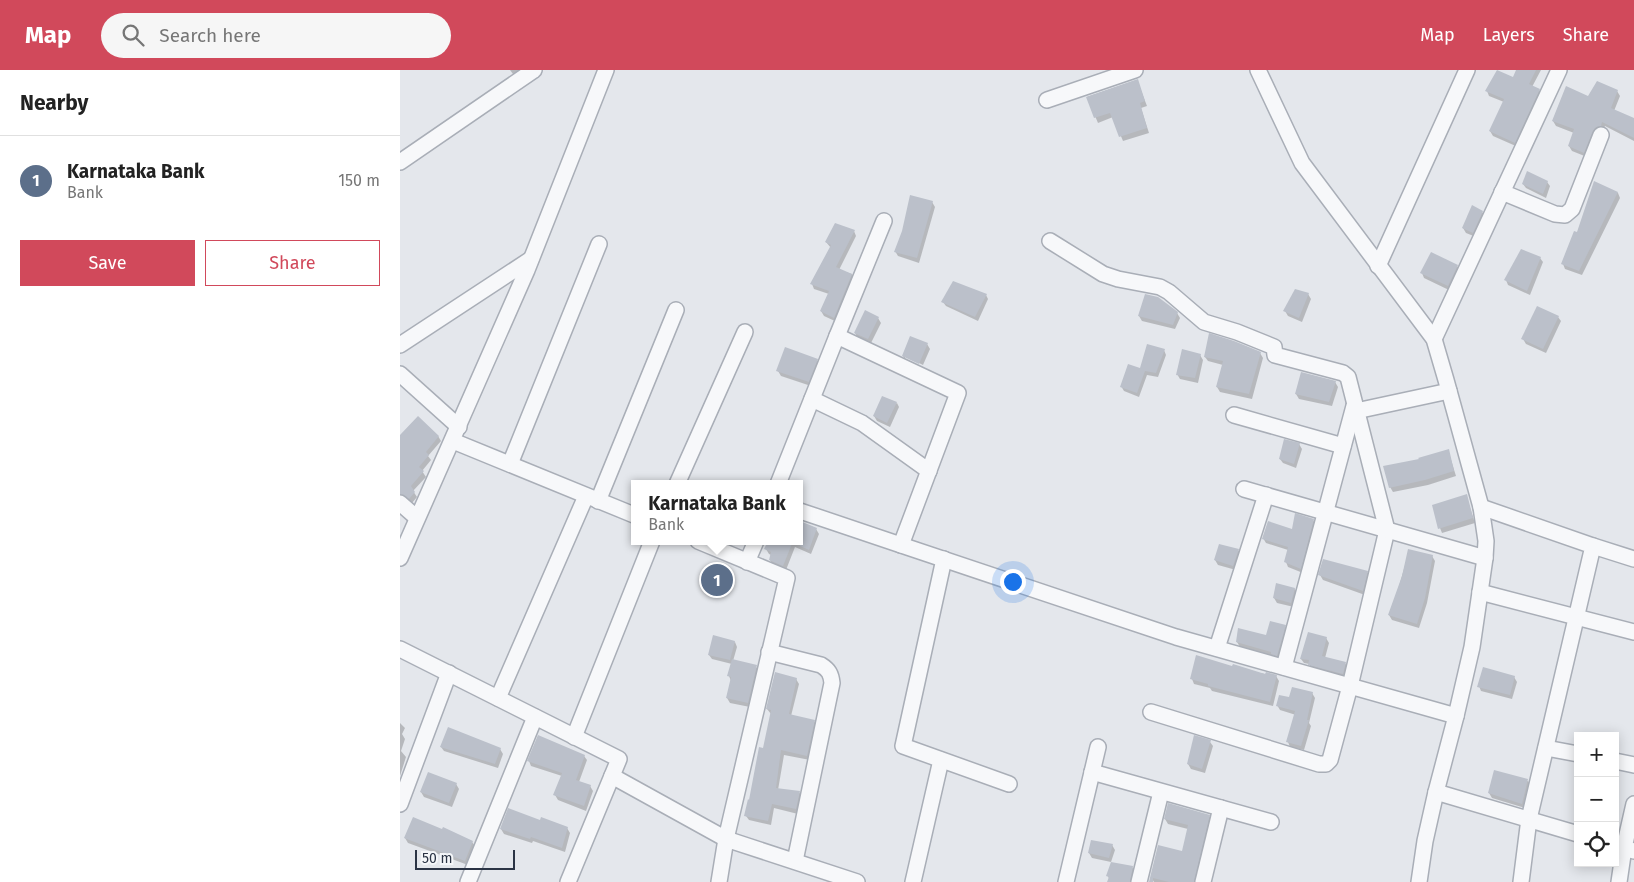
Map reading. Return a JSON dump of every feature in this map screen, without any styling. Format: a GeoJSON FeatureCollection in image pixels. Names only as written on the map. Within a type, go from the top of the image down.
{"type":"FeatureCollection","features":[{"type":"Feature","properties":{"kind":"street"},"geometry":{"type":"LineString","coordinates":[[400,162],[534,70]]}},
{"type":"Feature","properties":{"kind":"street"},"geometry":{"type":"LineString","coordinates":[[400,558],[531,260],[606,70]]}},
{"type":"Feature","properties":{"kind":"street"},"geometry":{"type":"LineString","coordinates":[[1046,100],[1135,70]]}},
{"type":"Feature","properties":{"kind":"street"},"geometry":{"type":"LineString","coordinates":[[1258,70],[1302,163],[1408,304],[1435,344],[1448,385],[1480,507],[1486,541],[1472,647],[1436,792],[1425,841],[1419,882]]}},
{"type":"Feature","properties":{"kind":"street"},"geometry":{"type":"LineString","coordinates":[[1378,266],[1467,70]]}},
{"type":"Feature","properties":{"kind":"street"},"geometry":{"type":"LineString","coordinates":[[1435,344],[1502,192],[1559,70]]}},
{"type":"Feature","properties":{"kind":"street"},"geometry":{"type":"LineString","coordinates":[[1502,192],[1555,214],[1565,215],[1572,209],[1601,135]]}},
{"type":"Feature","properties":{"kind":"street"},"geometry":{"type":"LineString","coordinates":[[780,480],[884,221]]}},
{"type":"Feature","properties":{"kind":"street"},"geometry":{"type":"LineString","coordinates":[[1050,241],[1103,274],[1164,289],[1204,322],[1237,332],[1274,347],[1274,355],[1343,373],[1348,377],[1387,530],[1350,686],[1330,760],[1326,764],[1319,764],[1151,712]]}},
{"type":"Feature","properties":{"kind":"street"},"geometry":{"type":"LineString","coordinates":[[510,464],[599,244]]}},
{"type":"Feature","properties":{"kind":"street"},"geometry":{"type":"LineString","coordinates":[[400,345],[531,260]]}},
{"type":"Feature","properties":{"kind":"street"},"geometry":{"type":"LineString","coordinates":[[498,698],[592,498],[676,310]]}},
{"type":"Feature","properties":{"kind":"street"},"geometry":{"type":"LineString","coordinates":[[679,480],[745,332]]}},
{"type":"Feature","properties":{"kind":"street"},"geometry":{"type":"LineString","coordinates":[[837,336],[958,393],[901,545]]}},
{"type":"Feature","properties":{"kind":"street"},"geometry":{"type":"LineString","coordinates":[[400,374],[459,427]]}},
{"type":"Feature","properties":{"kind":"street"},"geometry":{"type":"LineString","coordinates":[[1355,408],[1448,385]]}},
{"type":"Feature","properties":{"kind":"street"},"geometry":{"type":"LineString","coordinates":[[812,399],[862,423],[929,471]]}},
{"type":"Feature","properties":{"kind":"street"},"geometry":{"type":"LineString","coordinates":[[1284,667],[1343,446],[1355,408]]}},
{"type":"Feature","properties":{"kind":"street"},"geometry":{"type":"LineString","coordinates":[[1234,415],[1343,446]]}},
{"type":"Feature","properties":{"kind":"street"},"geometry":{"type":"LineString","coordinates":[[452,441],[631,514]]}},
{"type":"Feature","properties":{"kind":"street"},"geometry":{"type":"LineString","coordinates":[[1244,489],[1485,558]]}},
{"type":"Feature","properties":{"kind":"street"},"geometry":{"type":"LineString","coordinates":[[1217,648],[1266,495]]}},
{"type":"Feature","properties":{"kind":"street"},"geometry":{"type":"LineString","coordinates":[[400,503],[417,518]]}},
{"type":"Feature","properties":{"kind":"street"},"geometry":{"type":"LineString","coordinates":[[1480,507],[1634,559]]}},
{"type":"Feature","properties":{"kind":"street"},"geometry":{"type":"LineString","coordinates":[[803,512],[1176,637],[1456,716]]}},
{"type":"Feature","properties":{"kind":"street"},"geometry":{"type":"LineString","coordinates":[[574,737],[650,545]]}},
{"type":"Feature","properties":{"kind":"street"},"geometry":{"type":"LineString","coordinates":[[708,545],[786,578],[726,839],[719,882]]}},
{"type":"Feature","properties":{"kind":"street"},"geometry":{"type":"LineString","coordinates":[[748,562],[754,545]]}},
{"type":"Feature","properties":{"kind":"street"},"geometry":{"type":"LineString","coordinates":[[1521,882],[1528,819],[1593,546]]}},
{"type":"Feature","properties":{"kind":"street"},"geometry":{"type":"LineString","coordinates":[[944,559],[903,746],[1009,784]]}},
{"type":"Feature","properties":{"kind":"street"},"geometry":{"type":"LineString","coordinates":[[1480,592],[1634,632]]}},
{"type":"Feature","properties":{"kind":"street"},"geometry":{"type":"LineString","coordinates":[[400,649],[619,759],[568,882]]}},
{"type":"Feature","properties":{"kind":"street"},"geometry":{"type":"LineString","coordinates":[[769,652],[822,665],[831,674],[832,683],[795,861]]}},
{"type":"Feature","properties":{"kind":"street"},"geometry":{"type":"LineString","coordinates":[[400,804],[449,673]]}},
{"type":"Feature","properties":{"kind":"street"},"geometry":{"type":"LineString","coordinates":[[468,882],[535,717]]}},
{"type":"Feature","properties":{"kind":"street"},"geometry":{"type":"LineString","coordinates":[[1066,882],[1098,747]]}},
{"type":"Feature","properties":{"kind":"street"},"geometry":{"type":"LineString","coordinates":[[1546,748],[1574,753]]}},
{"type":"Feature","properties":{"kind":"street"},"geometry":{"type":"LineString","coordinates":[[913,882],[941,760]]}},
{"type":"Feature","properties":{"kind":"street"},"geometry":{"type":"LineString","coordinates":[[1619,762],[1634,765]]}},
{"type":"Feature","properties":{"kind":"street"},"geometry":{"type":"LineString","coordinates":[[1092,772],[1271,822]]}},
{"type":"Feature","properties":{"kind":"street"},"geometry":{"type":"LineString","coordinates":[[612,776],[726,839],[857,882]]}},
{"type":"Feature","properties":{"kind":"street"},"geometry":{"type":"LineString","coordinates":[[1138,882],[1161,792]]}},
{"type":"Feature","properties":{"kind":"street"},"geometry":{"type":"LineString","coordinates":[[1436,792],[1574,833]]}},
{"type":"Feature","properties":{"kind":"street"},"geometry":{"type":"LineString","coordinates":[[1618,882],[1634,804]]}},
{"type":"Feature","properties":{"kind":"street"},"geometry":{"type":"LineString","coordinates":[[1203,882],[1221,808]]}},
{"type":"Feature","properties":{"kind":"building"},"geometry":{"type":"Polygon","coordinates":[[[1497,70],[1513,77],[1516,70],[1536,70],[1529,84],[1540,89],[1515,143],[1489,131],[1504,99],[1485,91],[1497,70]]]}},
{"type":"Feature","properties":{"kind":"building"},"geometry":{"type":"Polygon","coordinates":[[[1138,79],[1145,101],[1140,103],[1147,128],[1119,137],[1110,113],[1094,118],[1086,97],[1138,79]]]}},
{"type":"Feature","properties":{"kind":"building"},"geometry":{"type":"Polygon","coordinates":[[[1597,81],[1618,90],[1611,108],[1634,118],[1634,138],[1602,122],[1601,126],[1596,127],[1593,131],[1584,153],[1568,146],[1574,129],[1552,121],[1566,86],[1588,96],[1597,81]]]}},
{"type":"Feature","properties":{"kind":"building"},"geometry":{"type":"Polygon","coordinates":[[[1527,171],[1548,181],[1543,194],[1522,184],[1527,171]]]}},
{"type":"Feature","properties":{"kind":"building"},"geometry":{"type":"Polygon","coordinates":[[[1594,181],[1618,192],[1579,271],[1561,264],[1574,231],[1577,232],[1594,181]]]}},
{"type":"Feature","properties":{"kind":"building"},"geometry":{"type":"Polygon","coordinates":[[[910,195],[933,201],[917,258],[894,252],[902,231],[910,195]]]}},
{"type":"Feature","properties":{"kind":"building"},"geometry":{"type":"Polygon","coordinates":[[[1472,205],[1483,211],[1473,233],[1462,228],[1472,205]]]}},
{"type":"Feature","properties":{"kind":"building"},"geometry":{"type":"Polygon","coordinates":[[[835,223],[855,230],[836,267],[852,274],[834,318],[820,311],[829,291],[810,284],[831,245],[825,242],[835,223]]]}},
{"type":"Feature","properties":{"kind":"building"},"geometry":{"type":"Polygon","coordinates":[[[1521,249],[1541,257],[1527,291],[1504,280],[1521,249]]]}},
{"type":"Feature","properties":{"kind":"building"},"geometry":{"type":"Polygon","coordinates":[[[1431,252],[1458,265],[1448,286],[1420,273],[1431,252]]]}},
{"type":"Feature","properties":{"kind":"building"},"geometry":{"type":"Polygon","coordinates":[[[953,281],[987,294],[975,317],[941,302],[953,281]]]}},
{"type":"Feature","properties":{"kind":"building"},"geometry":{"type":"Polygon","coordinates":[[[1295,289],[1309,293],[1299,318],[1283,311],[1295,289]]]}},
{"type":"Feature","properties":{"kind":"building"},"geometry":{"type":"Polygon","coordinates":[[[1145,294],[1158,297],[1178,312],[1173,325],[1138,316],[1145,294]]]}},
{"type":"Feature","properties":{"kind":"building"},"geometry":{"type":"Polygon","coordinates":[[[1537,306],[1559,316],[1543,349],[1521,339],[1537,306]]]}},
{"type":"Feature","properties":{"kind":"building"},"geometry":{"type":"Polygon","coordinates":[[[865,310],[879,317],[868,339],[854,333],[865,310]]]}},
{"type":"Feature","properties":{"kind":"building"},"geometry":{"type":"Polygon","coordinates":[[[1209,333],[1261,352],[1249,394],[1216,387],[1223,361],[1204,357],[1209,333]]]}},
{"type":"Feature","properties":{"kind":"building"},"geometry":{"type":"Polygon","coordinates":[[[910,336],[928,343],[919,364],[902,356],[910,336]]]}},
{"type":"Feature","properties":{"kind":"building"},"geometry":{"type":"Polygon","coordinates":[[[1147,344],[1165,349],[1156,373],[1145,371],[1137,393],[1120,387],[1128,364],[1140,368],[1147,344]]]}},
{"type":"Feature","properties":{"kind":"building"},"geometry":{"type":"Polygon","coordinates":[[[785,347],[818,359],[809,382],[776,371],[785,347]]]}},
{"type":"Feature","properties":{"kind":"building"},"geometry":{"type":"Polygon","coordinates":[[[1182,349],[1201,354],[1195,378],[1176,375],[1182,349]]]}},
{"type":"Feature","properties":{"kind":"building"},"geometry":{"type":"Polygon","coordinates":[[[1301,372],[1336,381],[1329,402],[1295,394],[1301,372]]]}},
{"type":"Feature","properties":{"kind":"building"},"geometry":{"type":"Polygon","coordinates":[[[882,396],[897,402],[887,423],[873,416],[882,396]]]}},
{"type":"Feature","properties":{"kind":"building"},"geometry":{"type":"Polygon","coordinates":[[[418,416],[439,436],[426,452],[429,455],[419,467],[424,471],[411,486],[415,492],[409,499],[400,494],[400,435],[418,416]]]}},
{"type":"Feature","properties":{"kind":"building"},"geometry":{"type":"Polygon","coordinates":[[[1284,439],[1300,443],[1294,464],[1279,459],[1284,439]]]}},
{"type":"Feature","properties":{"kind":"building"},"geometry":{"type":"Polygon","coordinates":[[[1449,449],[1454,471],[1389,488],[1383,466],[1419,459],[1449,449]]]}},
{"type":"Feature","properties":{"kind":"building"},"geometry":{"type":"Polygon","coordinates":[[[1467,494],[1473,518],[1438,529],[1432,505],[1467,494]]]}},
{"type":"Feature","properties":{"kind":"building"},"geometry":{"type":"Polygon","coordinates":[[[1295,513],[1314,519],[1301,569],[1284,562],[1288,547],[1262,539],[1268,521],[1292,529],[1295,513]]]}},
{"type":"Feature","properties":{"kind":"building"},"geometry":{"type":"Polygon","coordinates":[[[803,522],[817,528],[809,550],[800,546],[803,545],[803,522]]]}},
{"type":"Feature","properties":{"kind":"building"},"geometry":{"type":"Polygon","coordinates":[[[1219,544],[1239,549],[1233,566],[1214,560],[1219,544]]]}},
{"type":"Feature","properties":{"kind":"building"},"geometry":{"type":"Polygon","coordinates":[[[766,545],[791,545],[783,566],[769,560],[771,552],[764,549],[766,545]]]}},
{"type":"Feature","properties":{"kind":"building"},"geometry":{"type":"Polygon","coordinates":[[[1408,549],[1433,555],[1425,598],[1417,624],[1388,615],[1402,576],[1408,549]]]}},
{"type":"Feature","properties":{"kind":"building"},"geometry":{"type":"Polygon","coordinates":[[[1323,559],[1368,571],[1363,591],[1318,575],[1323,559]]]}},
{"type":"Feature","properties":{"kind":"building"},"geometry":{"type":"Polygon","coordinates":[[[1276,583],[1295,588],[1291,603],[1273,598],[1276,583]]]}},
{"type":"Feature","properties":{"kind":"building"},"geometry":{"type":"Polygon","coordinates":[[[1270,621],[1286,625],[1277,656],[1271,654],[1271,652],[1236,642],[1238,628],[1266,635],[1270,621]]]}},
{"type":"Feature","properties":{"kind":"building"},"geometry":{"type":"Polygon","coordinates":[[[1308,632],[1327,637],[1322,656],[1346,662],[1343,674],[1308,665],[1309,660],[1300,659],[1308,632]]]}},
{"type":"Feature","properties":{"kind":"building"},"geometry":{"type":"Polygon","coordinates":[[[713,635],[735,641],[730,660],[708,655],[713,635]]]}},
{"type":"Feature","properties":{"kind":"building"},"geometry":{"type":"Polygon","coordinates":[[[1196,655],[1232,666],[1233,664],[1265,674],[1266,672],[1277,675],[1270,702],[1208,686],[1208,684],[1190,679],[1196,655]]]}},
{"type":"Feature","properties":{"kind":"building"},"geometry":{"type":"Polygon","coordinates":[[[732,659],[757,665],[748,703],[726,698],[731,677],[727,676],[732,659]]]}},
{"type":"Feature","properties":{"kind":"building"},"geometry":{"type":"Polygon","coordinates":[[[1483,667],[1515,676],[1510,695],[1477,687],[1483,667]]]}},
{"type":"Feature","properties":{"kind":"building"},"geometry":{"type":"Polygon","coordinates":[[[775,672],[797,678],[789,714],[815,720],[807,756],[781,750],[776,788],[800,791],[796,809],[772,804],[768,821],[744,816],[759,747],[763,748],[771,710],[766,709],[775,672]]]}},
{"type":"Feature","properties":{"kind":"building"},"geometry":{"type":"Polygon","coordinates":[[[1292,687],[1313,692],[1307,720],[1309,720],[1301,746],[1286,742],[1295,711],[1276,706],[1279,695],[1289,697],[1292,687]]]}},
{"type":"Feature","properties":{"kind":"building"},"geometry":{"type":"Polygon","coordinates":[[[448,727],[501,748],[495,764],[440,747],[448,727]]]}},
{"type":"Feature","properties":{"kind":"building"},"geometry":{"type":"Polygon","coordinates":[[[538,735],[585,755],[576,780],[591,785],[584,806],[553,795],[562,773],[527,761],[538,735]]]}},
{"type":"Feature","properties":{"kind":"building"},"geometry":{"type":"Polygon","coordinates":[[[1194,735],[1211,740],[1202,769],[1187,764],[1194,735]]]}},
{"type":"Feature","properties":{"kind":"building"},"geometry":{"type":"Polygon","coordinates":[[[1494,770],[1528,779],[1522,804],[1488,793],[1494,770]]]}},
{"type":"Feature","properties":{"kind":"building"},"geometry":{"type":"Polygon","coordinates":[[[428,772],[457,783],[449,803],[420,792],[428,772]]]}},
{"type":"Feature","properties":{"kind":"building"},"geometry":{"type":"Polygon","coordinates":[[[1168,803],[1210,815],[1194,882],[1169,882],[1153,878],[1153,882],[1149,882],[1158,845],[1182,851],[1188,825],[1164,819],[1168,803]]]}},
{"type":"Feature","properties":{"kind":"building"},"geometry":{"type":"Polygon","coordinates":[[[508,808],[540,820],[541,817],[568,827],[562,848],[500,829],[508,808]]]}},
{"type":"Feature","properties":{"kind":"building"},"geometry":{"type":"Polygon","coordinates":[[[413,817],[442,829],[443,827],[473,841],[465,861],[404,838],[413,817]]]}},
{"type":"Feature","properties":{"kind":"building"},"geometry":{"type":"Polygon","coordinates":[[[1091,840],[1113,844],[1109,858],[1088,853],[1091,840]]]}},
{"type":"Feature","properties":{"kind":"building"},"geometry":{"type":"Polygon","coordinates":[[[1111,862],[1133,866],[1130,882],[1107,882],[1109,877],[1106,876],[1111,862]]]}},
{"type":"Feature","properties":{"kind":"place","name":"Karnataka Bank"},"geometry":{"type":"Point","coordinates":[717,580]}}]}
